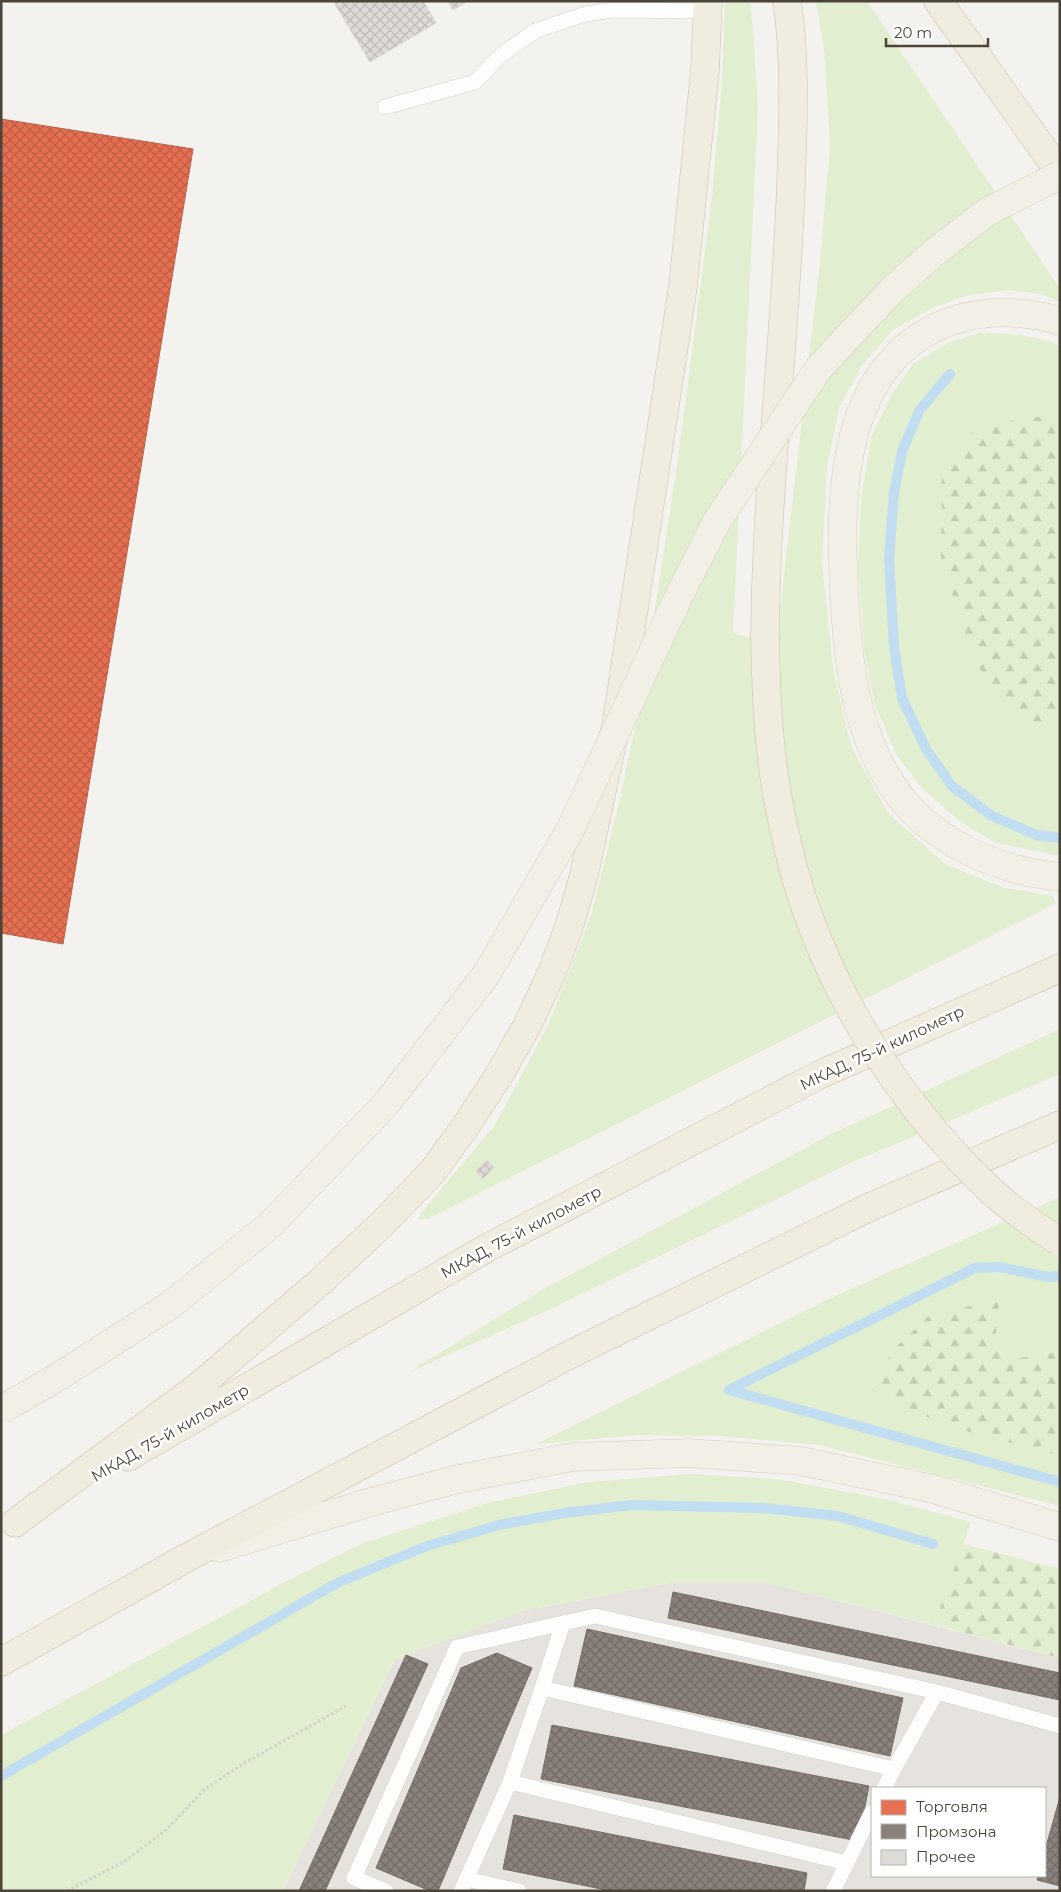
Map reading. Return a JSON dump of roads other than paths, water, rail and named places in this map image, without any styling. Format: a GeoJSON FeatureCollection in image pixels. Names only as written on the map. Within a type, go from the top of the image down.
{"type":"FeatureCollection","features":[{"type":"Feature","properties":{"kind":"highway"},"geometry":{"type":"LineString","coordinates":[[787,1],[791,24],[793,89],[789,246],[768,530],[764,638],[766,693],[771,747],[778,798],[790,857],[806,911],[829,967],[854,1016],[886,1066],[937,1134],[988,1189],[1060,1242]]}},
{"type":"Feature","properties":{"kind":"highway"},"geometry":{"type":"LineString","coordinates":[[938,1],[1060,174]]}},
{"type":"Feature","properties":{"kind":"highway"},"geometry":{"type":"LineString","coordinates":[[8,1527],[199,1386],[321,1281],[384,1222],[433,1171],[465,1127],[499,1075],[528,1024],[552,972],[570,924],[584,875],[617,720],[683,286],[705,70],[708,6]]}},
{"type":"Feature","properties":{"kind":"highway","name":"МКАД, 75-й километр"},"geometry":{"type":"LineString","coordinates":[[8,1527],[487,1248],[819,1075],[1060,968]]}},
{"type":"Feature","properties":{"kind":"highway"},"geometry":{"type":"LineString","coordinates":[[1,1662],[186,1558],[587,1346],[872,1206],[1060,1125]]}},
{"type":"Feature","properties":{"kind":"main road"},"geometry":{"type":"LineString","coordinates":[[1,1410],[61,1375],[169,1306],[270,1225],[386,1104],[491,966],[570,830],[676,600],[717,521],[818,369],[891,291],[936,251],[987,212],[1060,174]]}},
{"type":"Feature","properties":{"kind":"main road"},"geometry":{"type":"LineString","coordinates":[[1060,321],[1016,312],[987,312],[959,318],[929,330],[904,347],[883,370],[868,393],[855,426],[848,462],[842,559],[845,622],[858,708],[872,748],[892,785],[919,817],[949,841],[981,857],[1014,869],[1060,877]]}},
{"type":"Feature","properties":{"kind":"main road"},"geometry":{"type":"LineString","coordinates":[[186,1558],[371,1502],[454,1480],[582,1456],[689,1453],[801,1461],[933,1489],[1060,1527]]}},
{"type":"Feature","properties":{"kind":"lane"},"geometry":{"type":"LineString","coordinates":[[385,107],[475,82],[501,55],[535,31],[585,14],[613,10],[708,6]]}},
{"type":"Feature","properties":{"kind":"lane"},"geometry":{"type":"LineString","coordinates":[[386,1891],[351,1884],[457,1647],[595,1616],[937,1692],[1060,1726]]}},
{"type":"Feature","properties":{"kind":"lane"},"geometry":{"type":"LineString","coordinates":[[519,1891],[464,1885],[510,1782],[563,1623]]}},
{"type":"Feature","properties":{"kind":"lane"},"geometry":{"type":"LineString","coordinates":[[542,1688],[894,1769]]}},
{"type":"Feature","properties":{"kind":"lane"},"geometry":{"type":"LineString","coordinates":[[885,1787],[937,1692]]}},
{"type":"Feature","properties":{"kind":"lane"},"geometry":{"type":"LineString","coordinates":[[510,1782],[847,1863]]}},
{"type":"Feature","properties":{"kind":"lane"},"geometry":{"type":"LineString","coordinates":[[833,1891],[871,1814]]}},
{"type":"Feature","properties":{"kind":"waterway"},"geometry":{"type":"LineString","coordinates":[[950,374],[919,411],[902,452],[894,493],[889,559],[894,647],[902,698],[926,749],[952,786],[992,816],[1037,835],[1060,838]]}},
{"type":"Feature","properties":{"kind":"waterway"},"geometry":{"type":"LineString","coordinates":[[1060,1276],[1048,1277],[999,1267],[975,1268],[729,1390],[1060,1482]]}},
{"type":"Feature","properties":{"kind":"waterway"},"geometry":{"type":"LineString","coordinates":[[1,1776],[337,1583],[427,1546],[499,1525],[564,1513],[631,1505],[763,1508],[838,1516],[933,1544]]}}]}
